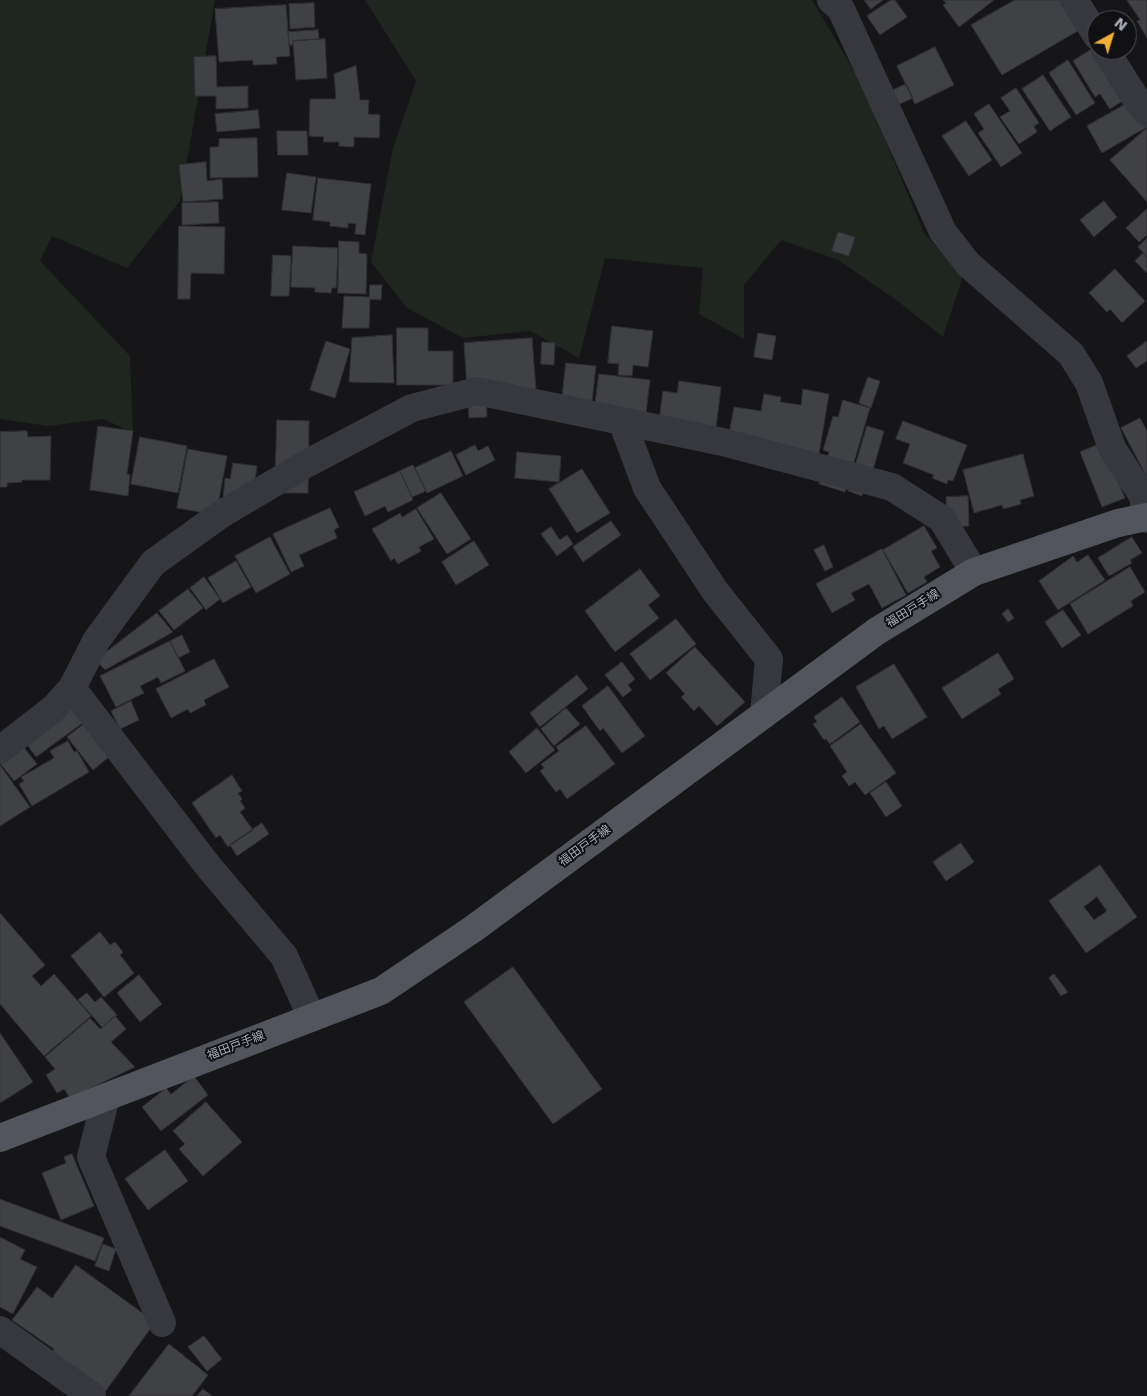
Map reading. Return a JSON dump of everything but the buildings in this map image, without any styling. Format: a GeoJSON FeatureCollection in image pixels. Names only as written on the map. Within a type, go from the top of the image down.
{"type":"FeatureCollection","features":[{"type":"Feature","properties":{"kind":"main road","name":"福田戸手線"},"geometry":{"type":"LineString","coordinates":[[0,1138],[311,1016],[381,991],[473,929],[877,631],[974,572],[1118,523],[1147,518]]}},
{"type":"Feature","properties":{"kind":"street"},"geometry":{"type":"LineString","coordinates":[[1074,0],[1087,20]]}},
{"type":"Feature","properties":{"kind":"street"},"geometry":{"type":"LineString","coordinates":[[840,3],[943,232],[968,264],[1072,354],[1089,383],[1112,448],[1143,496],[1147,518]]}},
{"type":"Feature","properties":{"kind":"street"},"geometry":{"type":"LineString","coordinates":[[1111,60],[1138,102],[1147,112]]}},
{"type":"Feature","properties":{"kind":"street"},"geometry":{"type":"LineString","coordinates":[[0,750],[54,708],[72,688],[96,642],[153,563],[220,516],[291,473],[412,408],[477,391],[723,442],[892,486],[942,519],[974,572]]}},
{"type":"Feature","properties":{"kind":"street"},"geometry":{"type":"LineString","coordinates":[[622,421],[647,488],[716,590],[769,659],[764,714]]}},
{"type":"Feature","properties":{"kind":"street"},"geometry":{"type":"LineString","coordinates":[[72,688],[208,866],[284,956],[311,1016]]}},
{"type":"Feature","properties":{"kind":"street"},"geometry":{"type":"LineString","coordinates":[[91,1157],[106,1097]]}},
{"type":"Feature","properties":{"kind":"street"},"geometry":{"type":"LineString","coordinates":[[71,1111],[162,1323]]}},
{"type":"Feature","properties":{"kind":"street"},"geometry":{"type":"LineString","coordinates":[[0,1330],[92,1396]]}},
{"type":"Feature","properties":{"kind":"shaded area"},"geometry":{"type":"Polygon","coordinates":[[[0,0],[215,0],[180,201],[127,268],[52,236],[40,261],[130,356],[133,433],[104,419],[48,426],[0,419],[0,0]]]}},
{"type":"Feature","properties":{"kind":"shaded area"},"geometry":{"type":"Polygon","coordinates":[[[365,0],[812,0],[863,86],[924,233],[963,276],[943,337],[899,302],[838,260],[781,240],[744,285],[744,339],[699,314],[703,268],[605,258],[579,358],[530,331],[463,338],[407,308],[371,262],[393,148],[416,81],[365,0]]]}}]}
